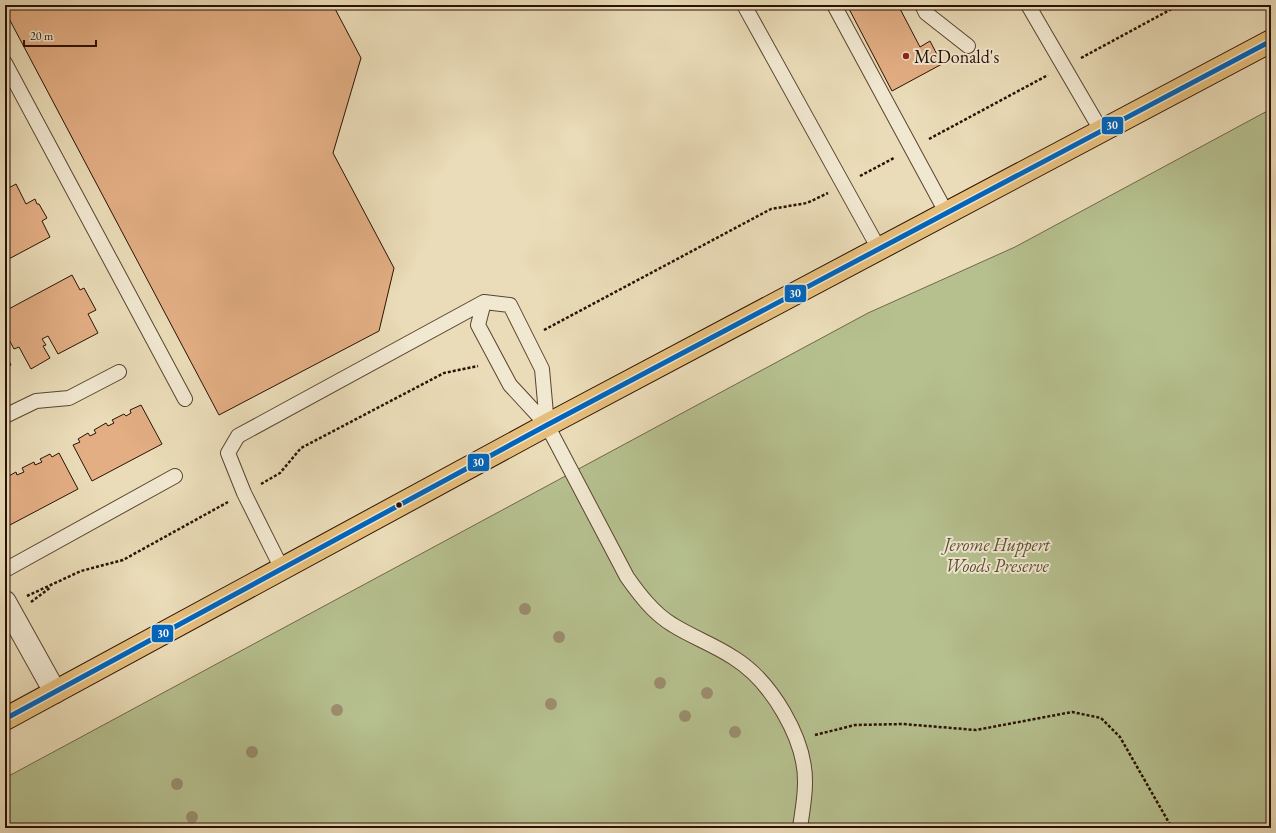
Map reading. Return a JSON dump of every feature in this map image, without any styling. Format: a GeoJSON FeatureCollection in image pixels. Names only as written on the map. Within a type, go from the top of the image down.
{"type":"FeatureCollection","features":[{"type":"Feature","properties":{"kind":"main road"},"geometry":{"type":"LineString","coordinates":[[5,719],[547,425],[1102,132],[1271,41]]}},
{"type":"Feature","properties":{"kind":"street"},"geometry":{"type":"LineString","coordinates":[[17,602],[55,692]]}},
{"type":"Feature","properties":{"kind":"lane"},"geometry":{"type":"LineString","coordinates":[[744,5],[879,249]]}},
{"type":"Feature","properties":{"kind":"lane"},"geometry":{"type":"LineString","coordinates":[[834,5],[946,214]]}},
{"type":"Feature","properties":{"kind":"lane"},"geometry":{"type":"LineString","coordinates":[[922,5],[926,14],[968,46]]}},
{"type":"Feature","properties":{"kind":"lane"},"geometry":{"type":"LineString","coordinates":[[1028,5],[1102,132]]}},
{"type":"Feature","properties":{"kind":"lane"},"geometry":{"type":"LineString","coordinates":[[5,62],[185,399]]}},
{"type":"Feature","properties":{"kind":"lane"},"geometry":{"type":"LineString","coordinates":[[484,302],[478,325],[510,385],[547,425],[627,577],[640,596],[671,624],[736,658],[762,682],[780,706],[797,740],[805,782],[800,828]]}},
{"type":"Feature","properties":{"kind":"lane"},"geometry":{"type":"LineString","coordinates":[[282,569],[244,493],[228,453],[238,436],[484,302],[510,305],[528,339],[542,369],[547,425]]}},
{"type":"Feature","properties":{"kind":"lane"},"geometry":{"type":"LineString","coordinates":[[5,416],[36,401],[69,398],[119,372]]}},
{"type":"Feature","properties":{"kind":"lane"},"geometry":{"type":"LineString","coordinates":[[5,570],[175,476]]}},
{"type":"Feature","properties":{"kind":"path"},"geometry":{"type":"LineString","coordinates":[[1087,55],[1179,5]]}},
{"type":"Feature","properties":{"kind":"path"},"geometry":{"type":"LineString","coordinates":[[923,142],[1051,73]]}},
{"type":"Feature","properties":{"kind":"path"},"geometry":{"type":"LineString","coordinates":[[858,178],[896,157]]}},
{"type":"Feature","properties":{"kind":"path"},"geometry":{"type":"LineString","coordinates":[[542,331],[772,209],[808,203],[832,191]]}},
{"type":"Feature","properties":{"kind":"path"},"geometry":{"type":"LineString","coordinates":[[262,483],[280,473],[301,448],[444,373],[482,364]]}},
{"type":"Feature","properties":{"kind":"path"},"geometry":{"type":"LineString","coordinates":[[17,602],[82,571],[123,560],[234,499]]}},
{"type":"Feature","properties":{"kind":"path"},"geometry":{"type":"LineString","coordinates":[[17,602],[55,584]]}},
{"type":"Feature","properties":{"kind":"path"},"geometry":{"type":"LineString","coordinates":[[797,740],[855,725],[903,724],[976,730],[1072,712],[1101,718],[1120,737],[1172,828]]}},
{"type":"Feature","properties":{"kind":"green space","name":"Jerome Huppert Woods Preserve"},"geometry":{"type":"Polygon","coordinates":[[[1271,109],[1271,828],[5,828],[5,778],[868,313],[1015,247],[1271,109]]]}},
{"type":"Feature","properties":{"kind":"building"},"geometry":{"type":"Polygon","coordinates":[[[5,5],[333,5],[361,58],[333,153],[394,268],[379,331],[219,415],[5,11],[5,5]]]}},
{"type":"Feature","properties":{"kind":"building","name":"McDonald's"},"geometry":{"type":"Polygon","coordinates":[[[847,5],[898,5],[920,47],[930,41],[942,64],[892,91],[847,5]]]}},
{"type":"Feature","properties":{"kind":"building"},"geometry":{"type":"Polygon","coordinates":[[[16,184],[26,204],[35,199],[37,204],[39,204],[47,218],[42,221],[50,237],[5,261],[5,190],[16,184]]]}},
{"type":"Feature","properties":{"kind":"building"},"geometry":{"type":"Polygon","coordinates":[[[72,275],[80,290],[84,288],[96,310],[88,314],[98,333],[58,354],[48,336],[42,339],[46,345],[43,346],[50,358],[31,369],[19,347],[14,349],[5,332],[9,330],[5,322],[5,311],[72,275]]]}},
{"type":"Feature","properties":{"kind":"building"},"geometry":{"type":"Polygon","coordinates":[[[5,353],[11,365],[5,369],[5,353]]]}},
{"type":"Feature","properties":{"kind":"building"},"geometry":{"type":"Polygon","coordinates":[[[141,405],[162,444],[92,481],[73,445],[80,442],[78,439],[88,433],[90,436],[96,433],[94,430],[106,423],[108,426],[114,423],[112,420],[124,414],[126,416],[131,413],[130,410],[141,405]]]}},
{"type":"Feature","properties":{"kind":"building"},"geometry":{"type":"Polygon","coordinates":[[[59,453],[78,489],[8,526],[5,521],[5,478],[16,472],[17,475],[24,472],[22,468],[34,462],[35,465],[42,462],[40,459],[50,454],[52,457],[59,453]]]}},
{"type":"Feature","properties":{"kind":"transit line","name":"30"},"geometry":{"type":"LineString","coordinates":[[5,719],[547,425],[1271,41]]}},
{"type":"Feature","properties":{"kind":"place","name":"McDonald's"},"geometry":{"type":"Point","coordinates":[906,56]}}]}
